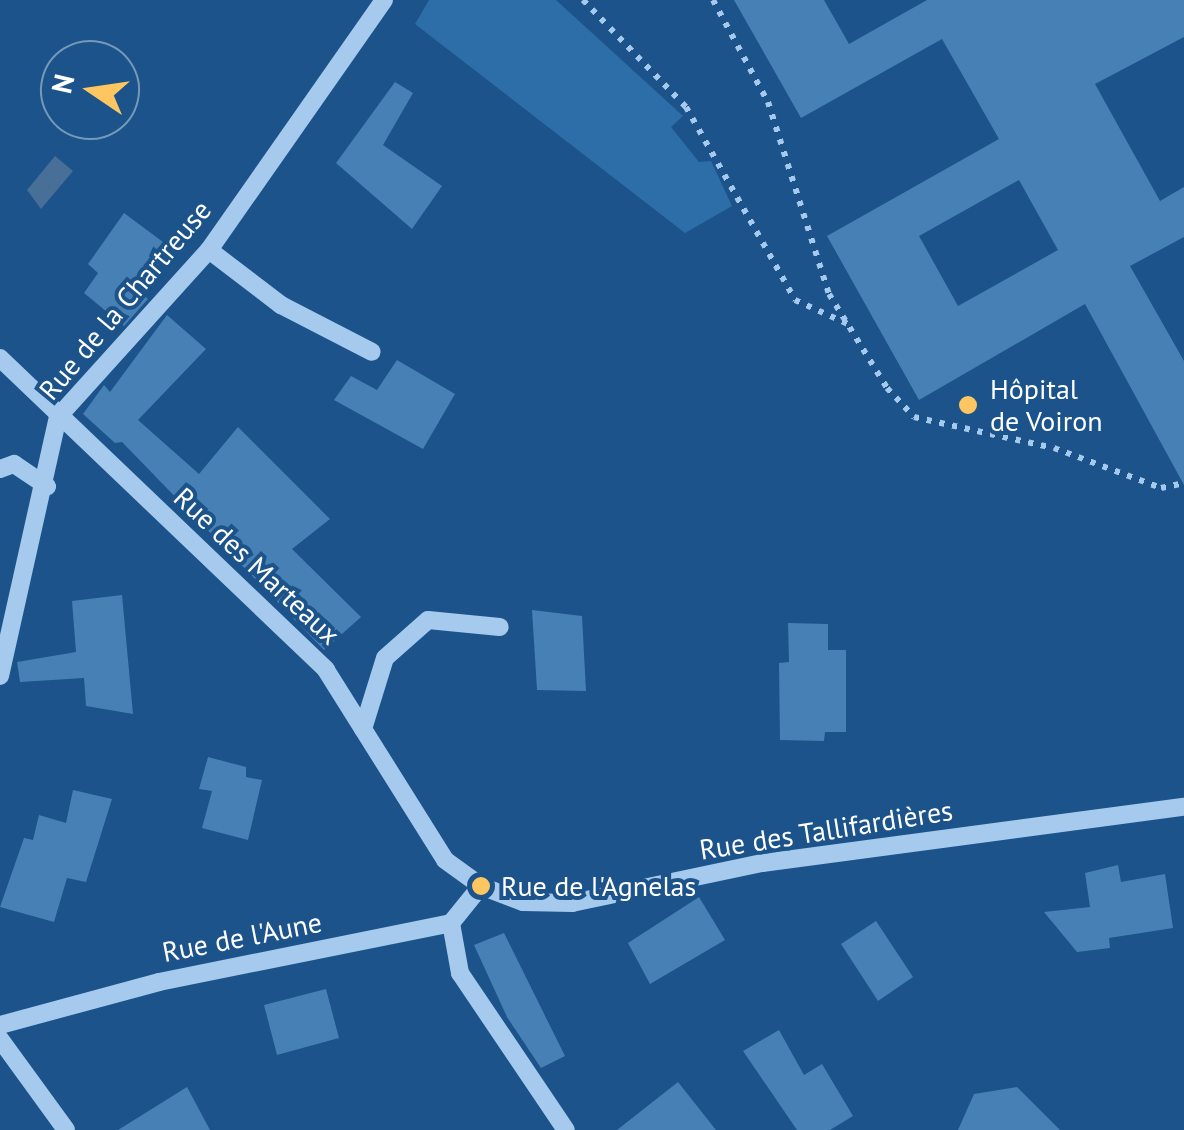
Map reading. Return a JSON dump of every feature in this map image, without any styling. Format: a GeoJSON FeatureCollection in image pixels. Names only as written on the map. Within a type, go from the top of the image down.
{"type":"FeatureCollection","features":[{"type":"Feature","properties":{"kind":"street","name":"Rue de la Chartreuse"},"geometry":{"type":"LineString","coordinates":[[0,676],[47,486],[58,417],[209,250],[384,0]]}},
{"type":"Feature","properties":{"kind":"street"},"geometry":{"type":"LineString","coordinates":[[209,250],[281,306],[372,352]]}},
{"type":"Feature","properties":{"kind":"street","name":"Rue des Marteaux"},"geometry":{"type":"LineString","coordinates":[[0,358],[326,670],[445,860],[481,886]]}},
{"type":"Feature","properties":{"kind":"street"},"geometry":{"type":"LineString","coordinates":[[0,470],[14,464],[47,486]]}},
{"type":"Feature","properties":{"kind":"street"},"geometry":{"type":"LineString","coordinates":[[363,730],[385,658],[428,620],[500,627]]}},
{"type":"Feature","properties":{"kind":"street","name":"Rue des Tallifardières"},"geometry":{"type":"LineString","coordinates":[[481,886],[524,902],[572,903],[762,863],[1184,806]]}},
{"type":"Feature","properties":{"kind":"street"},"geometry":{"type":"LineString","coordinates":[[481,886],[451,923],[460,974],[566,1130]]}},
{"type":"Feature","properties":{"kind":"street","name":"Rue de l'Aune"},"geometry":{"type":"LineString","coordinates":[[0,1025],[159,982],[451,923]]}},
{"type":"Feature","properties":{"kind":"street"},"geometry":{"type":"LineString","coordinates":[[0,1039],[66,1130]]}},
{"type":"Feature","properties":{"kind":"path"},"geometry":{"type":"LineString","coordinates":[[583,0],[686,107],[796,300],[851,325]]}},
{"type":"Feature","properties":{"kind":"path"},"geometry":{"type":"LineString","coordinates":[[713,0],[768,102],[829,294],[887,388],[914,418],[1054,448],[1160,488],[1184,483]]}},
{"type":"Feature","properties":{"kind":"shaded area"},"geometry":{"type":"Polygon","coordinates":[[[429,0],[556,0],[683,116],[671,127],[699,162],[711,161],[732,206],[685,233],[415,24],[429,0]]]}},
{"type":"Feature","properties":{"kind":"shaded area"},"geometry":{"type":"Polygon","coordinates":[[[55,156],[73,171],[41,209],[27,190],[55,156]]]}},
{"type":"Feature","properties":{"kind":"building"},"geometry":{"type":"Polygon","coordinates":[[[734,0],[824,0],[849,44],[927,0],[1184,0],[1184,37],[1095,84],[1160,201],[1184,187],[1184,237],[1130,266],[1184,361],[1184,485],[1085,304],[919,400],[827,236],[999,139],[942,39],[801,118],[734,0]],[[1019,180],[919,236],[958,306],[1058,250],[1019,180]]]}},
{"type":"Feature","properties":{"kind":"building"},"geometry":{"type":"Polygon","coordinates":[[[395,82],[413,93],[383,145],[442,186],[412,229],[336,163],[395,82]]]}},
{"type":"Feature","properties":{"kind":"building"},"geometry":{"type":"Polygon","coordinates":[[[124,213],[171,248],[139,291],[148,299],[124,326],[84,293],[98,273],[88,264],[124,213]]]}},
{"type":"Feature","properties":{"kind":"building"},"geometry":{"type":"Polygon","coordinates":[[[167,315],[206,349],[138,420],[199,474],[238,427],[330,519],[292,549],[361,617],[324,650],[122,442],[115,443],[83,414],[104,385],[110,392],[167,315]]]}},
{"type":"Feature","properties":{"kind":"building"},"geometry":{"type":"Polygon","coordinates":[[[397,360],[455,394],[423,449],[334,400],[351,376],[377,390],[397,360]]]}},
{"type":"Feature","properties":{"kind":"building"},"geometry":{"type":"Polygon","coordinates":[[[122,595],[133,714],[86,706],[84,678],[20,682],[17,662],[76,652],[72,601],[122,595]]]}},
{"type":"Feature","properties":{"kind":"building"},"geometry":{"type":"Polygon","coordinates":[[[532,610],[582,616],[586,691],[537,690],[532,610]]]}},
{"type":"Feature","properties":{"kind":"building"},"geometry":{"type":"Polygon","coordinates":[[[788,623],[828,624],[828,650],[846,650],[846,732],[825,732],[824,741],[780,740],[779,663],[789,662],[788,623]]]}},
{"type":"Feature","properties":{"kind":"building"},"geometry":{"type":"Polygon","coordinates":[[[208,757],[246,767],[246,777],[262,780],[248,840],[202,828],[212,791],[199,789],[208,757]]]}},
{"type":"Feature","properties":{"kind":"building"},"geometry":{"type":"Polygon","coordinates":[[[73,790],[112,799],[86,882],[67,878],[54,922],[0,907],[24,838],[33,840],[39,815],[66,823],[73,790]]]}},
{"type":"Feature","properties":{"kind":"building"},"geometry":{"type":"Polygon","coordinates":[[[1118,865],[1121,882],[1165,874],[1173,928],[1109,938],[1110,948],[1077,952],[1044,912],[1090,907],[1085,873],[1118,865]]]}},
{"type":"Feature","properties":{"kind":"building"},"geometry":{"type":"Polygon","coordinates":[[[699,897],[725,940],[650,984],[628,943],[699,897]]]}},
{"type":"Feature","properties":{"kind":"building"},"geometry":{"type":"Polygon","coordinates":[[[876,921],[913,977],[878,1001],[841,944],[876,921]]]}},
{"type":"Feature","properties":{"kind":"building"},"geometry":{"type":"Polygon","coordinates":[[[504,933],[565,1056],[541,1068],[507,1017],[474,945],[504,933]]]}},
{"type":"Feature","properties":{"kind":"building"},"geometry":{"type":"Polygon","coordinates":[[[326,989],[339,1038],[277,1055],[264,1005],[326,989]]]}},
{"type":"Feature","properties":{"kind":"building"},"geometry":{"type":"Polygon","coordinates":[[[779,1030],[804,1075],[822,1064],[853,1116],[830,1130],[797,1130],[743,1051],[779,1030]]]}},
{"type":"Feature","properties":{"kind":"building"},"geometry":{"type":"Polygon","coordinates":[[[678,1082],[716,1130],[617,1130],[678,1082]]]}},
{"type":"Feature","properties":{"kind":"building"},"geometry":{"type":"Polygon","coordinates":[[[187,1087],[210,1130],[118,1130],[187,1087]]]}},
{"type":"Feature","properties":{"kind":"building"},"geometry":{"type":"Polygon","coordinates":[[[1017,1087],[1060,1130],[958,1130],[974,1094],[1017,1087]]]}},
{"type":"Feature","properties":{"kind":"place","name":"Hôpital de Voiron"},"geometry":{"type":"Point","coordinates":[968,405]}},
{"type":"Feature","properties":{"kind":"place","name":"Rue de l'Agnelas"},"geometry":{"type":"Point","coordinates":[481,886]}}]}
